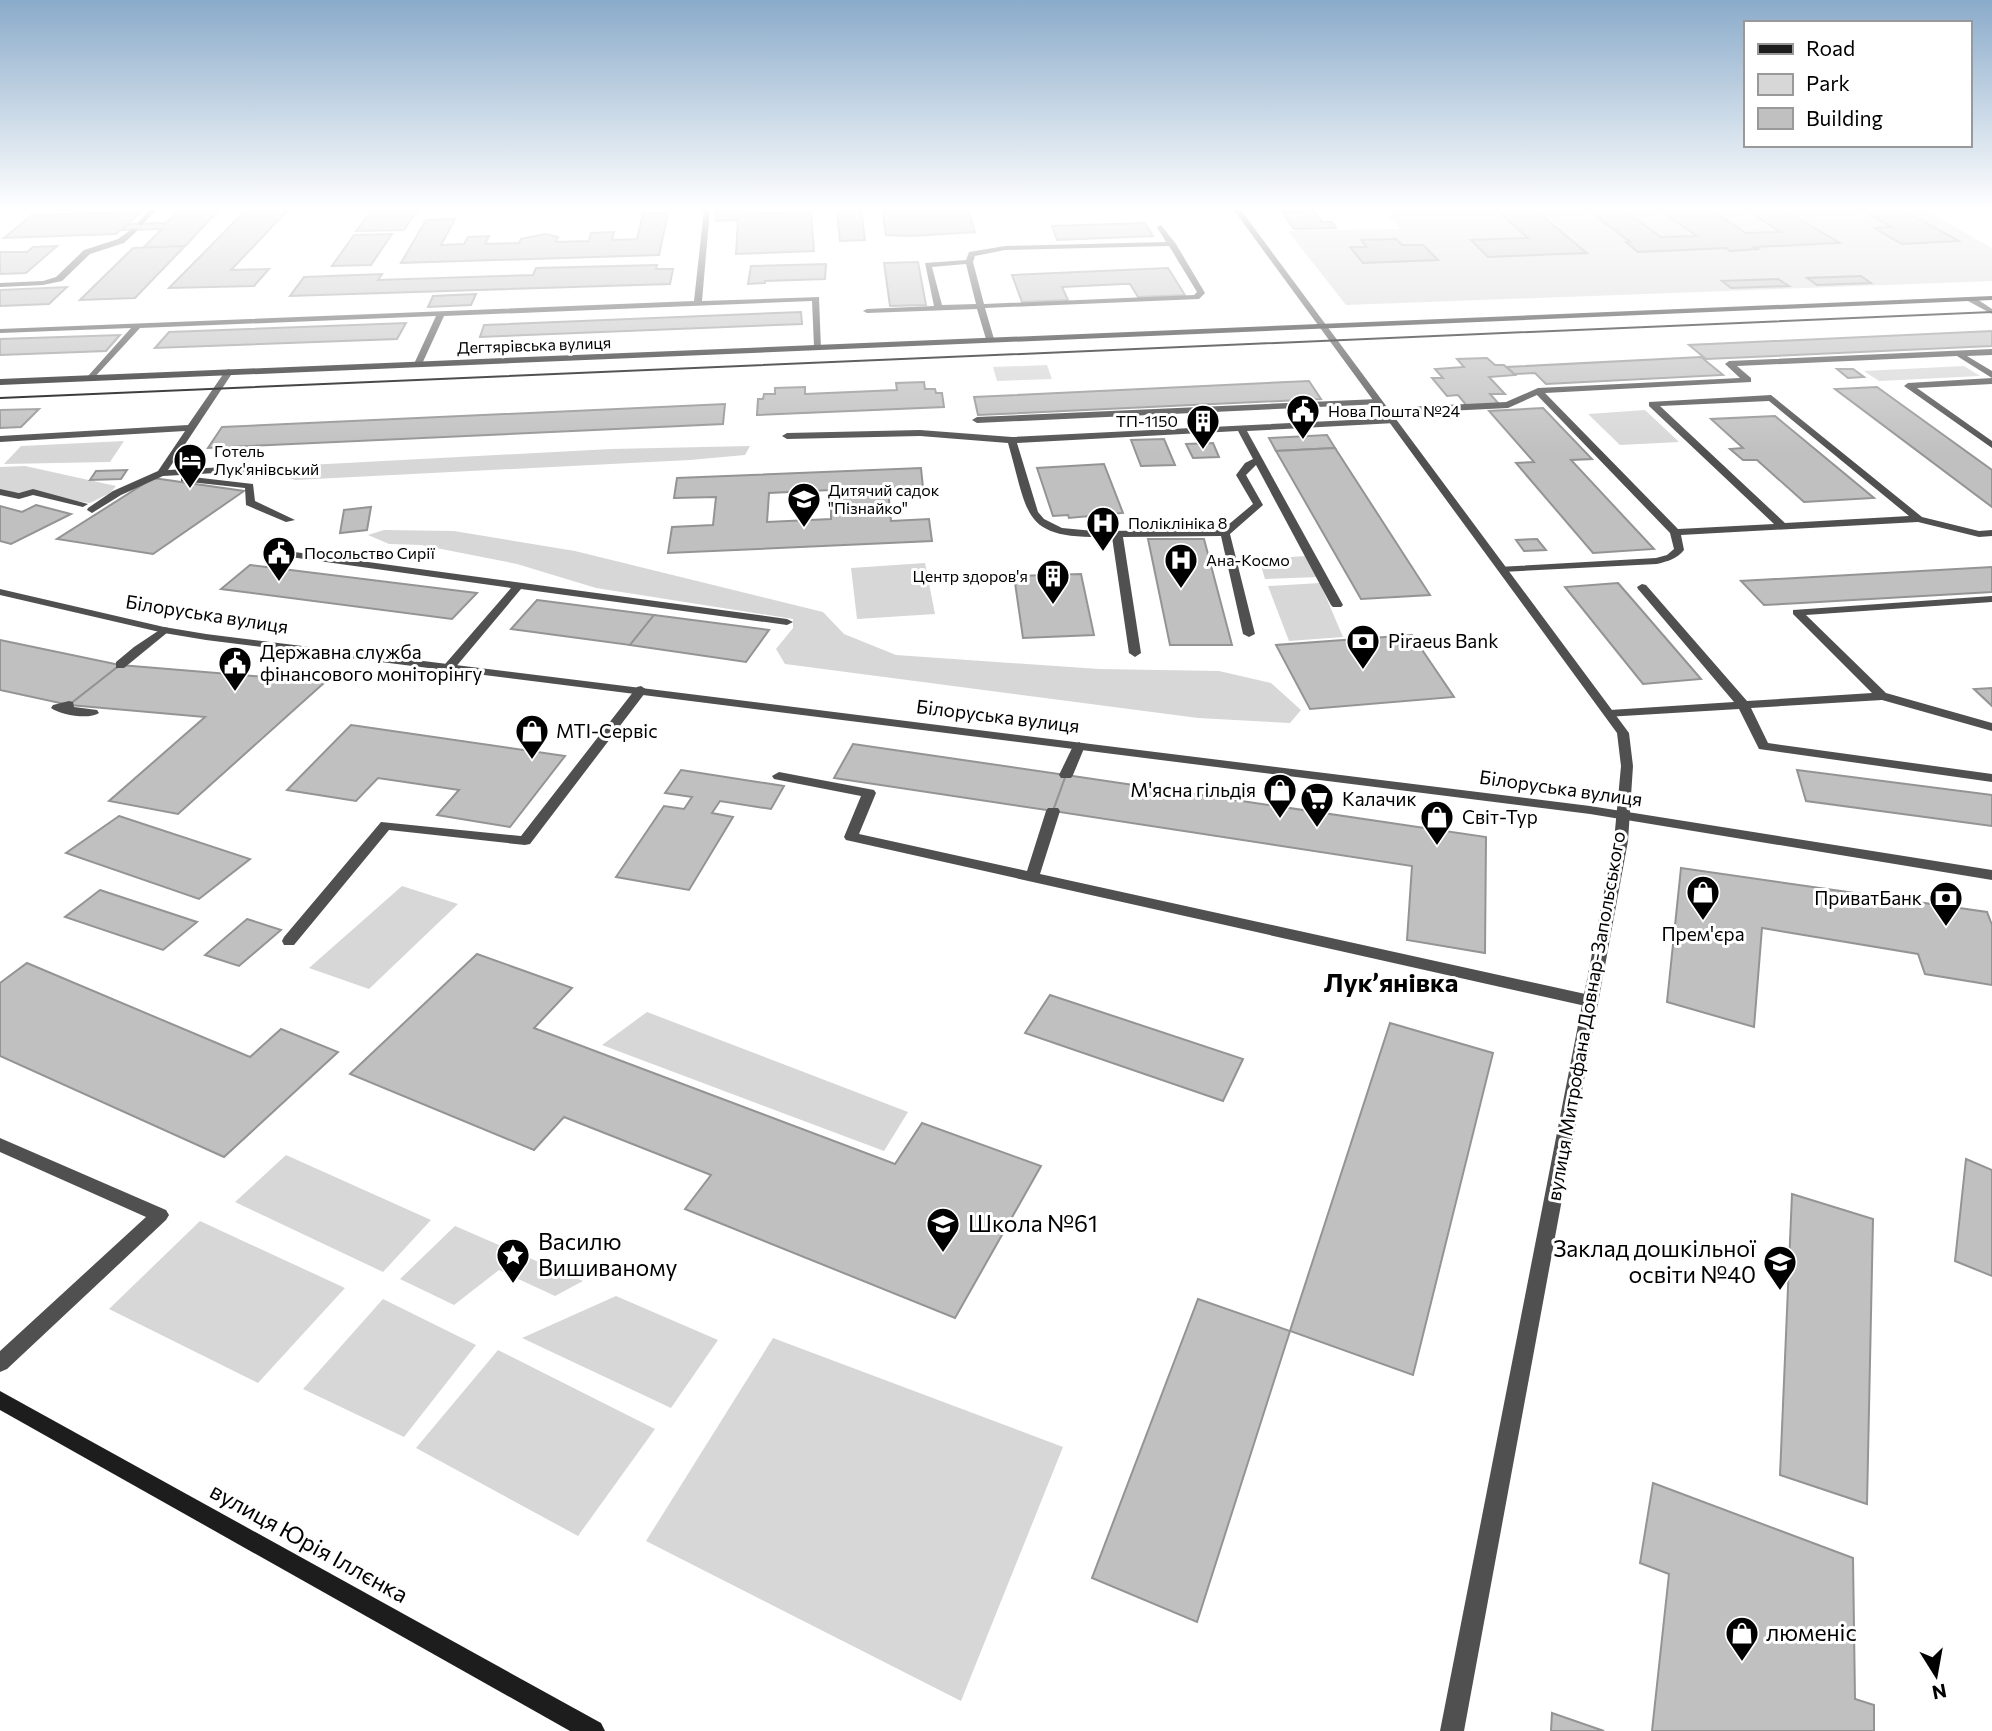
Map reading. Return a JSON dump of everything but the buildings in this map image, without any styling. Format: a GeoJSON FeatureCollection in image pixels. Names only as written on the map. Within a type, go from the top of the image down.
{"type":"FeatureCollection","features":[{"type":"Feature","properties":{"kind":"main road","name":"Дегтярівська вулиця"},"geometry":{"type":"LineString","coordinates":[[0,382],[1992,298]]}},
{"type":"Feature","properties":{"kind":"main road","name":"вулиця Юрія Іллєнка"},"geometry":{"type":"LineString","coordinates":[[0,1400],[593,1731]]}},
{"type":"Feature","properties":{"kind":"street"},"geometry":{"type":"LineString","coordinates":[[698,303],[699,290]]}},
{"type":"Feature","properties":{"kind":"street"},"geometry":{"type":"LineString","coordinates":[[935,290],[939,309]]}},
{"type":"Feature","properties":{"kind":"street"},"geometry":{"type":"LineString","coordinates":[[976,290],[990,340]]}},
{"type":"Feature","properties":{"kind":"street"},"geometry":{"type":"LineString","coordinates":[[867,312],[1196,297],[1200,293],[1198,290]]}},
{"type":"Feature","properties":{"kind":"street","name":"вулиця Митрофана Довнар-Запольського"},"geometry":{"type":"LineString","coordinates":[[1295,290],[1623,733],[1626,766],[1620,841],[1452,1731]]}},
{"type":"Feature","properties":{"kind":"street"},"geometry":{"type":"LineString","coordinates":[[0,331],[816,299],[818,347]]}},
{"type":"Feature","properties":{"kind":"street"},"geometry":{"type":"LineString","coordinates":[[1971,299],[1992,312]]}},
{"type":"Feature","properties":{"kind":"street"},"geometry":{"type":"LineString","coordinates":[[418,364],[441,314]]}},
{"type":"Feature","properties":{"kind":"street"},"geometry":{"type":"LineString","coordinates":[[91,378],[137,326]]}},
{"type":"Feature","properties":{"kind":"street"},"geometry":{"type":"LineString","coordinates":[[1918,519],[1729,364],[1992,352]]}},
{"type":"Feature","properties":{"kind":"street"},"geometry":{"type":"LineString","coordinates":[[1959,354],[1992,376]]}},
{"type":"Feature","properties":{"kind":"street"},"geometry":{"type":"LineString","coordinates":[[158,474],[229,372]]}},
{"type":"Feature","properties":{"kind":"street"},"geometry":{"type":"LineString","coordinates":[[977,420],[1385,411],[1508,405],[1538,391],[1748,380]]}},
{"type":"Feature","properties":{"kind":"street"},"geometry":{"type":"LineString","coordinates":[[1992,381],[1908,386],[1992,446]]}},
{"type":"Feature","properties":{"kind":"street"},"geometry":{"type":"LineString","coordinates":[[1502,569],[1657,561],[1671,557],[1679,550],[1675,532],[1538,391]]}},
{"type":"Feature","properties":{"kind":"street"},"geometry":{"type":"LineString","coordinates":[[1771,398],[1652,404],[1781,525]]}},
{"type":"Feature","properties":{"kind":"street"},"geometry":{"type":"LineString","coordinates":[[787,436],[920,433],[1012,440],[1241,429],[1385,411]]}},
{"type":"Feature","properties":{"kind":"street"},"geometry":{"type":"LineString","coordinates":[[0,439],[191,428]]}},
{"type":"Feature","properties":{"kind":"street"},"geometry":{"type":"LineString","coordinates":[[1241,429],[1338,605]]}},
{"type":"Feature","properties":{"kind":"street"},"geometry":{"type":"LineString","coordinates":[[1012,440],[1033,513],[1040,523],[1069,534],[1226,533],[1246,512],[1258,505],[1241,475],[1248,465],[1259,460]]}},
{"type":"Feature","properties":{"kind":"street"},"geometry":{"type":"LineString","coordinates":[[0,492],[19,496],[33,492],[87,507],[158,474],[265,468]]}},
{"type":"Feature","properties":{"kind":"street"},"geometry":{"type":"LineString","coordinates":[[158,474],[250,486],[250,503],[290,520]]}},
{"type":"Feature","properties":{"kind":"street"},"geometry":{"type":"LineString","coordinates":[[1675,532],[1918,519],[1979,534],[1992,533]]}},
{"type":"Feature","properties":{"kind":"street"},"geometry":{"type":"LineString","coordinates":[[1226,533],[1249,634]]}},
{"type":"Feature","properties":{"kind":"street"},"geometry":{"type":"LineString","coordinates":[[1117,534],[1135,653]]}},
{"type":"Feature","properties":{"kind":"street"},"geometry":{"type":"LineString","coordinates":[[287,554],[787,622]]}},
{"type":"Feature","properties":{"kind":"street"},"geometry":{"type":"LineString","coordinates":[[450,666],[519,585]]}},
{"type":"Feature","properties":{"kind":"street"},"geometry":{"type":"LineString","coordinates":[[1642,587],[1744,706],[1763,746],[1992,778]]}},
{"type":"Feature","properties":{"kind":"street","name":"Білоруська вулиця"},"geometry":{"type":"LineString","coordinates":[[0,592],[164,630],[1621,815],[1992,876]]}},
{"type":"Feature","properties":{"kind":"street"},"geometry":{"type":"LineString","coordinates":[[1882,696],[1797,612],[1992,599]]}},
{"type":"Feature","properties":{"kind":"street"},"geometry":{"type":"LineString","coordinates":[[120,665],[164,630]]}},
{"type":"Feature","properties":{"kind":"street"},"geometry":{"type":"LineString","coordinates":[[289,941],[386,825],[525,841],[642,690]]}},
{"type":"Feature","properties":{"kind":"street"},"geometry":{"type":"LineString","coordinates":[[1610,714],[1882,696],[1992,727]]}},
{"type":"Feature","properties":{"kind":"street"},"geometry":{"type":"LineString","coordinates":[[69,705],[57,708],[93,713]]}},
{"type":"Feature","properties":{"kind":"street"},"geometry":{"type":"LineString","coordinates":[[1066,775],[1079,746]]}},
{"type":"Feature","properties":{"kind":"street"},"geometry":{"type":"LineString","coordinates":[[779,776],[869,793],[851,837],[1590,1001]]}},
{"type":"Feature","properties":{"kind":"street"},"geometry":{"type":"LineString","coordinates":[[1032,877],[1053,811]]}},
{"type":"Feature","properties":{"kind":"street"},"geometry":{"type":"LineString","coordinates":[[0,1145],[160,1215],[0,1363]]}},
{"type":"Feature","properties":{"kind":"green space"},"geometry":{"type":"Polygon","coordinates":[[[1334,290],[1756,290],[1346,305],[1334,290]]]}},
{"type":"Feature","properties":{"kind":"green space"},"geometry":{"type":"Polygon","coordinates":[[[1047,365],[1052,379],[997,381],[993,367],[1047,365]]]}},
{"type":"Feature","properties":{"kind":"green space"},"geometry":{"type":"Polygon","coordinates":[[[1964,366],[1980,376],[1879,381],[1864,371],[1964,366]]]}},
{"type":"Feature","properties":{"kind":"green space"},"geometry":{"type":"Polygon","coordinates":[[[1645,410],[1679,442],[1620,445],[1588,414],[1645,410]]]}},
{"type":"Feature","properties":{"kind":"green space"},"geometry":{"type":"Polygon","coordinates":[[[124,441],[110,462],[4,464],[21,446],[124,441]]]}},
{"type":"Feature","properties":{"kind":"green space"},"geometry":{"type":"Polygon","coordinates":[[[750,446],[745,455],[690,460],[295,480],[272,472],[308,465],[611,449],[750,446]]]}},
{"type":"Feature","properties":{"kind":"green space"},"geometry":{"type":"Polygon","coordinates":[[[25,466],[116,486],[110,493],[90,503],[0,490],[0,467],[25,466]]]}},
{"type":"Feature","properties":{"kind":"green space"},"geometry":{"type":"Polygon","coordinates":[[[384,530],[454,531],[575,551],[823,612],[844,634],[896,655],[1099,669],[1219,671],[1271,683],[1301,710],[1290,723],[1198,718],[785,664],[776,649],[793,628],[793,619],[596,588],[517,564],[421,545],[389,544],[368,535],[384,530]]]}},
{"type":"Feature","properties":{"kind":"green space"},"geometry":{"type":"Polygon","coordinates":[[[1306,556],[1319,577],[1265,579],[1259,559],[1306,556]]]}},
{"type":"Feature","properties":{"kind":"green space"},"geometry":{"type":"Polygon","coordinates":[[[925,563],[935,614],[857,619],[851,568],[925,563]]]}},
{"type":"Feature","properties":{"kind":"green space"},"geometry":{"type":"Polygon","coordinates":[[[1320,583],[1343,637],[1289,641],[1268,586],[1320,583]]]}},
{"type":"Feature","properties":{"kind":"green space"},"geometry":{"type":"Polygon","coordinates":[[[402,886],[458,904],[369,989],[309,968],[402,886]]]}},
{"type":"Feature","properties":{"kind":"green space"},"geometry":{"type":"Polygon","coordinates":[[[647,1012],[908,1112],[884,1151],[602,1045],[647,1012]]]}},
{"type":"Feature","properties":{"kind":"green space"},"geometry":{"type":"Polygon","coordinates":[[[286,1155],[431,1220],[383,1272],[235,1202],[286,1155]]]}},
{"type":"Feature","properties":{"kind":"green space"},"geometry":{"type":"Polygon","coordinates":[[[200,1221],[345,1288],[258,1383],[109,1309],[200,1221]]]}},
{"type":"Feature","properties":{"kind":"green space"},"geometry":{"type":"Polygon","coordinates":[[[455,1226],[583,1281],[555,1296],[499,1270],[454,1305],[400,1279],[455,1226]]]}},
{"type":"Feature","properties":{"kind":"green space"},"geometry":{"type":"Polygon","coordinates":[[[616,1296],[718,1340],[671,1408],[522,1338],[616,1296]]]}},
{"type":"Feature","properties":{"kind":"green space"},"geometry":{"type":"Polygon","coordinates":[[[383,1299],[476,1345],[404,1437],[303,1389],[383,1299]]]}},
{"type":"Feature","properties":{"kind":"green space"},"geometry":{"type":"Polygon","coordinates":[[[773,1338],[1063,1447],[961,1701],[646,1541],[773,1338]]]}},
{"type":"Feature","properties":{"kind":"green space"},"geometry":{"type":"Polygon","coordinates":[[[498,1350],[655,1429],[578,1536],[416,1448],[498,1350]]]}},
{"type":"Feature","properties":{"kind":"tram line"},"geometry":{"type":"LineString","coordinates":[[0,398],[1992,312]]}},
{"type":"Feature","properties":{"kind":"place","name":"Нова Пошта №24"},"geometry":{"type":"Point","coordinates":[1303,441]}},
{"type":"Feature","properties":{"kind":"place","name":"ТП-1150"},"geometry":{"type":"Point","coordinates":[1203,451]}},
{"type":"Feature","properties":{"kind":"place","name":"Готель Лук'янівський"},"geometry":{"type":"Point","coordinates":[190,490]}},
{"type":"Feature","properties":{"kind":"place","name":"Дитячий садок \"Пізнайко\""},"geometry":{"type":"Point","coordinates":[804,529]}},
{"type":"Feature","properties":{"kind":"place","name":"Поліклініка 8"},"geometry":{"type":"Point","coordinates":[1103,553]}},
{"type":"Feature","properties":{"kind":"place","name":"Посольство Сирії"},"geometry":{"type":"Point","coordinates":[279,583]}},
{"type":"Feature","properties":{"kind":"place","name":"Ана-Космо"},"geometry":{"type":"Point","coordinates":[1181,590]}},
{"type":"Feature","properties":{"kind":"place","name":"Центр здоров'я"},"geometry":{"type":"Point","coordinates":[1053,606]}},
{"type":"Feature","properties":{"kind":"place","name":"Piraeus Bank"},"geometry":{"type":"Point","coordinates":[1363,671]}},
{"type":"Feature","properties":{"kind":"place","name":"Державна служба фінансового моніторінгу"},"geometry":{"type":"Point","coordinates":[235,693]}},
{"type":"Feature","properties":{"kind":"place","name":"МТІ-Сервіс"},"geometry":{"type":"Point","coordinates":[532,761]}},
{"type":"Feature","properties":{"kind":"place","name":"М'ясна гільдія"},"geometry":{"type":"Point","coordinates":[1280,820]}},
{"type":"Feature","properties":{"kind":"place","name":"Калачик"},"geometry":{"type":"Point","coordinates":[1317,829]}},
{"type":"Feature","properties":{"kind":"place","name":"Світ-Тур"},"geometry":{"type":"Point","coordinates":[1437,847]}},
{"type":"Feature","properties":{"kind":"place","name":"Прем'єра"},"geometry":{"type":"Point","coordinates":[1703,922]}},
{"type":"Feature","properties":{"kind":"place","name":"ПриватБанк"},"geometry":{"type":"Point","coordinates":[1946,928]}},
{"type":"Feature","properties":{"kind":"place","name":"Школа №61"},"geometry":{"type":"Point","coordinates":[943,1254]}},
{"type":"Feature","properties":{"kind":"place","name":"Василю Вишиваному"},"geometry":{"type":"Point","coordinates":[513,1285]}},
{"type":"Feature","properties":{"kind":"place","name":"Заклад дошкільної освіти №40"},"geometry":{"type":"Point","coordinates":[1780,1292]}},
{"type":"Feature","properties":{"kind":"place","name":"люменіс"},"geometry":{"type":"Point","coordinates":[1742,1663]}},
{"type":"Feature","properties":{"kind":"district","name":"Лукʼянівка"},"geometry":{"type":"Point","coordinates":[1391,983]}}]}
